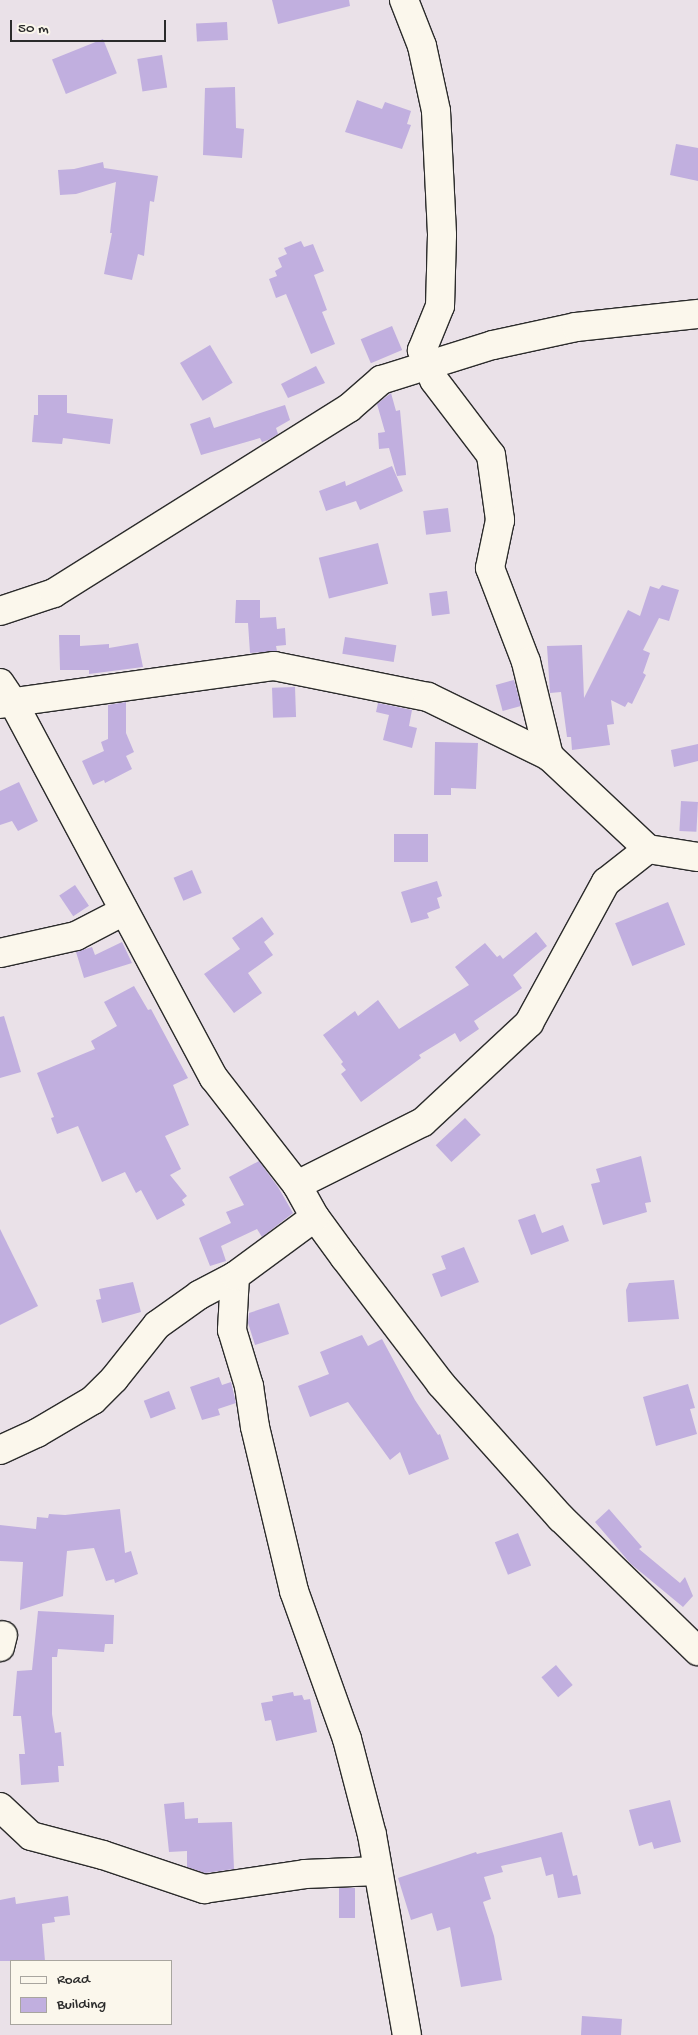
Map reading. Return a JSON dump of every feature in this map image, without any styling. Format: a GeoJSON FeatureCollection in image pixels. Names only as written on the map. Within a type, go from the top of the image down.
{"type":"FeatureCollection","features":[{"type":"Feature","properties":{"kind":"street"},"geometry":{"type":"LineString","coordinates":[[404,0],[422,46],[436,111],[442,235],[440,306],[422,350],[434,380],[491,455],[500,520],[490,568],[526,662],[549,756]]}},
{"type":"Feature","properties":{"kind":"street"},"geometry":{"type":"LineString","coordinates":[[0,610],[54,593],[349,408],[381,380],[492,345],[576,328],[698,314]]}},
{"type":"Feature","properties":{"kind":"street"},"geometry":{"type":"LineString","coordinates":[[698,857],[648,849],[549,756],[428,697],[274,666],[5,697],[214,1078],[297,1186],[315,1217],[441,1384],[561,1518],[698,1651]]}},
{"type":"Feature","properties":{"kind":"street"},"geometry":{"type":"LineString","coordinates":[[297,1186],[423,1122],[529,1023],[606,882],[648,849]]}},
{"type":"Feature","properties":{"kind":"street"},"geometry":{"type":"LineString","coordinates":[[0,953],[76,936],[124,911]]}},
{"type":"Feature","properties":{"kind":"street"},"geometry":{"type":"LineString","coordinates":[[0,1450],[36,1433],[93,1400],[114,1379],[157,1325],[199,1295],[236,1276],[315,1217]]}},
{"type":"Feature","properties":{"kind":"street"},"geometry":{"type":"LineString","coordinates":[[236,1276],[232,1330],[249,1386],[255,1427],[294,1591],[347,1739],[372,1835],[407,2035]]}},
{"type":"Feature","properties":{"kind":"street"},"geometry":{"type":"LineString","coordinates":[[0,1807],[31,1836],[103,1855],[204,1889],[305,1874],[378,1871]]}},
{"type":"Feature","properties":{"kind":"building"},"geometry":{"type":"Polygon","coordinates":[[[272,0],[349,0],[350,6],[278,24],[272,0]]]}},
{"type":"Feature","properties":{"kind":"building"},"geometry":{"type":"Polygon","coordinates":[[[227,22],[228,40],[197,42],[196,24],[227,22]]]}},
{"type":"Feature","properties":{"kind":"building"},"geometry":{"type":"Polygon","coordinates":[[[103,39],[117,73],[66,94],[52,60],[103,39]]]}},
{"type":"Feature","properties":{"kind":"building"},"geometry":{"type":"Polygon","coordinates":[[[162,55],[167,88],[142,92],[137,59],[162,55]]]}},
{"type":"Feature","properties":{"kind":"building"},"geometry":{"type":"Polygon","coordinates":[[[235,87],[236,128],[244,129],[242,158],[203,155],[205,88],[235,87]]]}},
{"type":"Feature","properties":{"kind":"building"},"geometry":{"type":"Polygon","coordinates":[[[357,100],[382,109],[385,102],[411,111],[407,124],[411,125],[402,149],[345,132],[357,100]]]}},
{"type":"Feature","properties":{"kind":"building"},"geometry":{"type":"Polygon","coordinates":[[[676,144],[698,148],[698,181],[670,175],[676,144]]]}},
{"type":"Feature","properties":{"kind":"building"},"geometry":{"type":"Polygon","coordinates":[[[103,162],[104,168],[158,176],[154,202],[150,201],[144,256],[138,254],[132,280],[104,274],[112,233],[110,233],[116,182],[76,194],[60,195],[58,170],[74,169],[103,162]]]}},
{"type":"Feature","properties":{"kind":"building"},"geometry":{"type":"Polygon","coordinates":[[[301,241],[304,247],[313,244],[324,271],[314,275],[327,310],[322,312],[335,344],[311,354],[286,294],[276,298],[269,279],[277,276],[275,271],[282,267],[278,258],[287,254],[284,248],[301,241]]]}},
{"type":"Feature","properties":{"kind":"building"},"geometry":{"type":"Polygon","coordinates":[[[392,326],[402,350],[371,363],[361,339],[392,326]]]}},
{"type":"Feature","properties":{"kind":"building"},"geometry":{"type":"Polygon","coordinates":[[[210,345],[233,383],[203,401],[180,363],[210,345]]]}},
{"type":"Feature","properties":{"kind":"building"},"geometry":{"type":"Polygon","coordinates":[[[316,366],[325,383],[288,398],[281,384],[316,366]]]}},
{"type":"Feature","properties":{"kind":"building"},"geometry":{"type":"Polygon","coordinates":[[[391,393],[396,411],[400,410],[406,475],[397,476],[389,448],[379,449],[378,433],[385,432],[377,404],[391,393]]]}},
{"type":"Feature","properties":{"kind":"building"},"geometry":{"type":"Polygon","coordinates":[[[38,395],[67,395],[67,413],[113,419],[110,444],[63,438],[62,444],[32,442],[34,415],[38,415],[38,395]]]}},
{"type":"Feature","properties":{"kind":"building"},"geometry":{"type":"Polygon","coordinates":[[[285,405],[290,420],[276,428],[278,434],[268,440],[262,442],[260,438],[201,455],[190,424],[210,417],[214,428],[285,405]]]}},
{"type":"Feature","properties":{"kind":"building"},"geometry":{"type":"Polygon","coordinates":[[[392,466],[403,491],[360,510],[356,501],[326,511],[319,491],[345,481],[346,486],[392,466]]]}},
{"type":"Feature","properties":{"kind":"building"},"geometry":{"type":"Polygon","coordinates":[[[448,508],[451,532],[426,535],[423,511],[448,508]]]}},
{"type":"Feature","properties":{"kind":"building"},"geometry":{"type":"Polygon","coordinates":[[[378,543],[388,584],[329,599],[319,558],[378,543]]]}},
{"type":"Feature","properties":{"kind":"building"},"geometry":{"type":"Polygon","coordinates":[[[662,585],[679,590],[669,621],[659,618],[643,650],[650,653],[643,673],[646,675],[632,704],[628,702],[625,707],[611,700],[614,724],[607,725],[610,745],[572,750],[571,737],[567,737],[561,692],[550,693],[547,646],[582,645],[584,698],[628,610],[640,616],[650,586],[659,589],[662,585]]]}},
{"type":"Feature","properties":{"kind":"building"},"geometry":{"type":"Polygon","coordinates":[[[447,591],[450,614],[432,616],[429,593],[447,591]]]}},
{"type":"Feature","properties":{"kind":"building"},"geometry":{"type":"Polygon","coordinates":[[[236,600],[260,600],[260,618],[276,617],[277,629],[285,628],[286,645],[276,646],[277,651],[250,653],[248,623],[235,623],[236,600]]]}},
{"type":"Feature","properties":{"kind":"building"},"geometry":{"type":"Polygon","coordinates":[[[59,635],[80,635],[80,646],[109,644],[109,648],[138,643],[143,667],[89,674],[89,670],[60,670],[59,635]]]}},
{"type":"Feature","properties":{"kind":"building"},"geometry":{"type":"Polygon","coordinates":[[[345,637],[396,645],[394,662],[342,654],[345,637]]]}},
{"type":"Feature","properties":{"kind":"building"},"geometry":{"type":"Polygon","coordinates":[[[514,680],[521,706],[503,711],[496,685],[514,680]]]}},
{"type":"Feature","properties":{"kind":"building"},"geometry":{"type":"Polygon","coordinates":[[[295,687],[296,717],[273,718],[272,688],[295,687]]]}},
{"type":"Feature","properties":{"kind":"building"},"geometry":{"type":"Polygon","coordinates":[[[126,702],[126,733],[134,752],[126,756],[132,769],[105,783],[104,780],[93,785],[82,761],[104,751],[101,742],[108,739],[108,705],[126,702]]]}},
{"type":"Feature","properties":{"kind":"building"},"geometry":{"type":"Polygon","coordinates":[[[378,703],[412,710],[409,726],[417,728],[412,748],[383,740],[389,715],[376,712],[378,703]]]}},
{"type":"Feature","properties":{"kind":"building"},"geometry":{"type":"Polygon","coordinates":[[[435,742],[478,743],[476,789],[451,788],[451,795],[434,795],[435,742]]]}},
{"type":"Feature","properties":{"kind":"building"},"geometry":{"type":"Polygon","coordinates":[[[698,744],[698,761],[674,767],[671,750],[698,744]]]}},
{"type":"Feature","properties":{"kind":"building"},"geometry":{"type":"Polygon","coordinates":[[[19,782],[38,821],[18,831],[12,821],[0,825],[0,791],[19,782]]]}},
{"type":"Feature","properties":{"kind":"building"},"geometry":{"type":"Polygon","coordinates":[[[681,801],[698,802],[696,832],[679,831],[681,801]]]}},
{"type":"Feature","properties":{"kind":"building"},"geometry":{"type":"Polygon","coordinates":[[[394,834],[428,834],[428,862],[394,862],[394,834]]]}},
{"type":"Feature","properties":{"kind":"building"},"geometry":{"type":"Polygon","coordinates":[[[192,870],[202,893],[183,901],[174,878],[192,870]]]}},
{"type":"Feature","properties":{"kind":"building"},"geometry":{"type":"Polygon","coordinates":[[[437,881],[442,896],[437,898],[440,908],[427,913],[429,918],[411,923],[401,892],[437,881]]]}},
{"type":"Feature","properties":{"kind":"building"},"geometry":{"type":"Polygon","coordinates":[[[75,885],[89,906],[73,916],[59,896],[75,885]]]}},
{"type":"Feature","properties":{"kind":"building"},"geometry":{"type":"Polygon","coordinates":[[[668,902],[685,945],[632,966],[615,923],[668,902]]]}},
{"type":"Feature","properties":{"kind":"building"},"geometry":{"type":"Polygon","coordinates":[[[262,917],[274,934],[264,942],[273,955],[248,973],[262,993],[234,1013],[204,974],[240,949],[232,938],[262,917]]]}},
{"type":"Feature","properties":{"kind":"building"},"geometry":{"type":"Polygon","coordinates":[[[536,932],[547,946],[513,975],[522,988],[474,1021],[479,1029],[460,1042],[455,1033],[419,1055],[421,1058],[361,1102],[341,1074],[346,1070],[341,1064],[343,1062],[323,1035],[355,1011],[358,1016],[378,1000],[399,1029],[469,985],[455,967],[485,943],[497,957],[500,955],[503,959],[536,932]]]}},
{"type":"Feature","properties":{"kind":"building"},"geometry":{"type":"Polygon","coordinates":[[[122,942],[132,963],[84,978],[76,952],[92,947],[95,955],[122,942]]]}},
{"type":"Feature","properties":{"kind":"building"},"geometry":{"type":"Polygon","coordinates":[[[134,986],[148,1010],[151,1009],[188,1078],[173,1085],[189,1125],[165,1136],[181,1169],[170,1175],[187,1196],[182,1200],[185,1205],[157,1220],[141,1190],[136,1193],[125,1172],[102,1182],[78,1126],[57,1134],[51,1118],[54,1117],[37,1073],[95,1049],[91,1041],[117,1026],[104,1002],[134,986]]]}},
{"type":"Feature","properties":{"kind":"building"},"geometry":{"type":"Polygon","coordinates":[[[4,1016],[21,1072],[0,1078],[0,1017],[4,1016]]]}},
{"type":"Feature","properties":{"kind":"building"},"geometry":{"type":"Polygon","coordinates":[[[465,1118],[481,1135],[451,1162],[436,1145],[465,1118]]]}},
{"type":"Feature","properties":{"kind":"building"},"geometry":{"type":"Polygon","coordinates":[[[641,1156],[651,1202],[645,1203],[647,1212],[603,1225],[591,1184],[600,1182],[596,1169],[641,1156]]]}},
{"type":"Feature","properties":{"kind":"building"},"geometry":{"type":"Polygon","coordinates":[[[259,1161],[278,1187],[293,1213],[262,1237],[257,1229],[221,1246],[226,1261],[210,1266],[199,1238],[231,1223],[226,1212],[244,1205],[229,1177],[259,1161]]]}},
{"type":"Feature","properties":{"kind":"building"},"geometry":{"type":"Polygon","coordinates":[[[535,1214],[542,1233],[563,1225],[569,1241],[531,1255],[518,1220],[535,1214]]]}},
{"type":"Feature","properties":{"kind":"building"},"geometry":{"type":"Polygon","coordinates":[[[0,1229],[38,1306],[0,1325],[0,1229]]]}},
{"type":"Feature","properties":{"kind":"building"},"geometry":{"type":"Polygon","coordinates":[[[464,1247],[479,1282],[441,1297],[432,1274],[446,1269],[441,1256],[464,1247]]]}},
{"type":"Feature","properties":{"kind":"building"},"geometry":{"type":"Polygon","coordinates":[[[674,1280],[679,1319],[628,1322],[626,1290],[629,1283],[674,1280]]]}},
{"type":"Feature","properties":{"kind":"building"},"geometry":{"type":"Polygon","coordinates":[[[133,1282],[141,1312],[102,1323],[96,1300],[101,1299],[99,1289],[133,1282]]]}},
{"type":"Feature","properties":{"kind":"building"},"geometry":{"type":"Polygon","coordinates":[[[279,1303],[289,1334],[255,1345],[248,1323],[249,1313],[279,1303]]]}},
{"type":"Feature","properties":{"kind":"building"},"geometry":{"type":"Polygon","coordinates":[[[362,1335],[368,1346],[382,1339],[415,1400],[438,1435],[440,1434],[449,1459],[409,1475],[400,1452],[390,1460],[348,1402],[310,1417],[298,1386],[329,1374],[320,1352],[362,1335]]]}},
{"type":"Feature","properties":{"kind":"building"},"geometry":{"type":"Polygon","coordinates":[[[219,1377],[222,1385],[231,1382],[236,1403],[218,1409],[220,1415],[202,1420],[190,1387],[219,1377]]]}},
{"type":"Feature","properties":{"kind":"building"},"geometry":{"type":"Polygon","coordinates":[[[688,1384],[695,1408],[690,1409],[697,1434],[656,1446],[643,1397],[688,1384]]]}},
{"type":"Feature","properties":{"kind":"building"},"geometry":{"type":"Polygon","coordinates":[[[169,1391],[176,1409],[151,1418],[144,1401],[169,1391]]]}},
{"type":"Feature","properties":{"kind":"building"},"geometry":{"type":"Polygon","coordinates":[[[120,1509],[125,1553],[131,1551],[138,1574],[115,1583],[114,1579],[106,1581],[94,1548],[67,1551],[63,1596],[20,1610],[23,1562],[0,1561],[0,1525],[36,1529],[37,1517],[48,1518],[49,1514],[65,1515],[120,1509]]]}},
{"type":"Feature","properties":{"kind":"building"},"geometry":{"type":"Polygon","coordinates":[[[609,1509],[642,1547],[639,1549],[680,1583],[685,1577],[693,1596],[683,1607],[631,1564],[595,1522],[609,1509]]]}},
{"type":"Feature","properties":{"kind":"building"},"geometry":{"type":"Polygon","coordinates":[[[518,1533],[531,1565],[508,1575],[495,1542],[518,1533]]]}},
{"type":"Feature","properties":{"kind":"building"},"geometry":{"type":"Polygon","coordinates":[[[38,1611],[114,1615],[113,1644],[105,1644],[104,1652],[58,1649],[57,1657],[52,1657],[52,1714],[55,1733],[61,1732],[64,1766],[58,1766],[59,1782],[21,1785],[19,1754],[25,1754],[21,1716],[13,1716],[17,1671],[32,1670],[38,1611]]]}},
{"type":"Feature","properties":{"kind":"building"},"geometry":{"type":"Polygon","coordinates":[[[556,1665],[573,1685],[558,1697],[541,1677],[556,1665]]]}},
{"type":"Feature","properties":{"kind":"building"},"geometry":{"type":"Polygon","coordinates":[[[293,1692],[294,1696],[302,1695],[304,1700],[310,1699],[317,1732],[276,1741],[271,1720],[265,1721],[261,1703],[273,1701],[272,1696],[293,1692]]]}},
{"type":"Feature","properties":{"kind":"building"},"geometry":{"type":"Polygon","coordinates":[[[670,1800],[681,1842],[654,1849],[652,1842],[639,1846],[629,1810],[670,1800]]]}},
{"type":"Feature","properties":{"kind":"building"},"geometry":{"type":"Polygon","coordinates":[[[184,1802],[185,1819],[198,1818],[198,1823],[232,1822],[234,1869],[205,1873],[187,1867],[187,1851],[169,1852],[164,1804],[184,1802]]]}},
{"type":"Feature","properties":{"kind":"building"},"geometry":{"type":"Polygon","coordinates":[[[562,1832],[573,1876],[577,1875],[581,1894],[558,1898],[553,1874],[546,1876],[541,1857],[501,1866],[503,1872],[484,1877],[491,1899],[483,1902],[494,1936],[502,1980],[461,1987],[450,1927],[437,1931],[432,1913],[411,1920],[398,1878],[476,1852],[477,1854],[562,1832]]]}},
{"type":"Feature","properties":{"kind":"building"},"geometry":{"type":"Polygon","coordinates":[[[339,1888],[355,1888],[355,1918],[339,1918],[339,1888]]]}},
{"type":"Feature","properties":{"kind":"building"},"geometry":{"type":"Polygon","coordinates":[[[68,1896],[70,1915],[54,1917],[55,1922],[42,1924],[45,1960],[0,1961],[0,1900],[15,1897],[16,1904],[68,1896]]]}},
{"type":"Feature","properties":{"kind":"building"},"geometry":{"type":"Polygon","coordinates":[[[582,2016],[622,2019],[621,2035],[581,2035],[582,2016]]]}}]}
